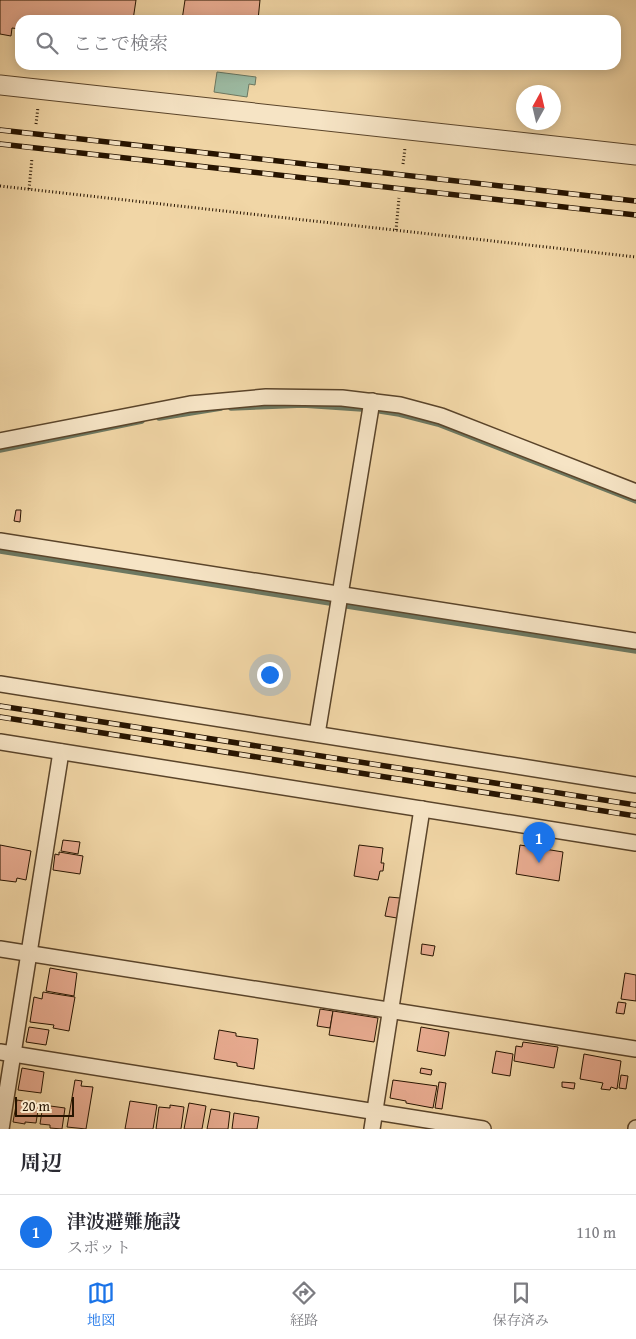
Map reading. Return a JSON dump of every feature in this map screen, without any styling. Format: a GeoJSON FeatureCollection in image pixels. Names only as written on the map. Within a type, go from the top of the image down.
{"type":"FeatureCollection","features":[{"type":"Feature","properties":{"kind":"street"},"geometry":{"type":"LineString","coordinates":[[0,85],[636,155]]}},
{"type":"Feature","properties":{"kind":"street"},"geometry":{"type":"LineString","coordinates":[[0,441],[152,410],[228,399],[304,396],[372,401],[400,405],[441,416],[636,492]]}},
{"type":"Feature","properties":{"kind":"street"},"geometry":{"type":"LineString","coordinates":[[317,734],[372,401]]}},
{"type":"Feature","properties":{"kind":"street"},"geometry":{"type":"LineString","coordinates":[[0,541],[636,641]]}},
{"type":"Feature","properties":{"kind":"street"},"geometry":{"type":"LineString","coordinates":[[0,684],[636,785]]}},
{"type":"Feature","properties":{"kind":"street"},"geometry":{"type":"LineString","coordinates":[[0,742],[636,843]]}},
{"type":"Feature","properties":{"kind":"street"},"geometry":{"type":"LineString","coordinates":[[1,1129],[6,1053],[29,953],[61,752]]}},
{"type":"Feature","properties":{"kind":"street"},"geometry":{"type":"LineString","coordinates":[[372,1129],[422,809]]}},
{"type":"Feature","properties":{"kind":"street"},"geometry":{"type":"LineString","coordinates":[[0,949],[636,1049]]}},
{"type":"Feature","properties":{"kind":"street"},"geometry":{"type":"LineString","coordinates":[[6,1053],[482,1129]]}},
{"type":"Feature","properties":{"kind":"path"},"geometry":{"type":"LineString","coordinates":[[29,189],[32,158]]}},
{"type":"Feature","properties":{"kind":"path"},"geometry":{"type":"LineString","coordinates":[[0,186],[636,257]]}},
{"type":"Feature","properties":{"kind":"path"},"geometry":{"type":"LineString","coordinates":[[396,230],[399,198]]}},
{"type":"Feature","properties":{"kind":"shaded area"},"geometry":{"type":"Polygon","coordinates":[[[217,72],[256,77],[255,85],[249,84],[247,97],[214,92],[217,72]]]}},
{"type":"Feature","properties":{"kind":"building"},"geometry":{"type":"Polygon","coordinates":[[[0,0],[136,0],[134,15],[15,15],[15,28],[12,28],[11,36],[0,34],[0,0]]]}},
{"type":"Feature","properties":{"kind":"building"},"geometry":{"type":"Polygon","coordinates":[[[185,0],[260,0],[258,15],[183,15],[185,0]]]}},
{"type":"Feature","properties":{"kind":"building"},"geometry":{"type":"Polygon","coordinates":[[[16,510],[21,510],[20,522],[14,521],[16,510]]]}},
{"type":"Feature","properties":{"kind":"building"},"geometry":{"type":"Polygon","coordinates":[[[63,840],[80,842],[78,854],[61,851],[63,840]]]}},
{"type":"Feature","properties":{"kind":"building"},"geometry":{"type":"Polygon","coordinates":[[[0,845],[31,851],[26,880],[17,878],[16,882],[0,880],[0,845]]]}},
{"type":"Feature","properties":{"kind":"building"},"geometry":{"type":"Polygon","coordinates":[[[359,845],[383,848],[381,863],[384,863],[383,871],[380,871],[378,880],[354,876],[359,845]]]}},
{"type":"Feature","properties":{"kind":"building"},"geometry":{"type":"Polygon","coordinates":[[[520,845],[563,852],[559,881],[516,874],[520,845]]]}},
{"type":"Feature","properties":{"kind":"building"},"geometry":{"type":"Polygon","coordinates":[[[59,852],[83,856],[80,874],[53,870],[55,854],[59,855],[59,852]]]}},
{"type":"Feature","properties":{"kind":"building"},"geometry":{"type":"Polygon","coordinates":[[[389,897],[400,898],[397,918],[385,916],[389,897]]]}},
{"type":"Feature","properties":{"kind":"building"},"geometry":{"type":"Polygon","coordinates":[[[422,944],[435,946],[433,956],[421,954],[422,944]]]}},
{"type":"Feature","properties":{"kind":"building"},"geometry":{"type":"Polygon","coordinates":[[[50,968],[77,973],[74,996],[46,991],[50,968]]]}},
{"type":"Feature","properties":{"kind":"building"},"geometry":{"type":"Polygon","coordinates":[[[625,973],[636,975],[636,1001],[621,999],[625,973]]]}},
{"type":"Feature","properties":{"kind":"building"},"geometry":{"type":"Polygon","coordinates":[[[43,992],[75,997],[69,1031],[53,1028],[54,1025],[30,1022],[34,997],[42,999],[43,992]]]}},
{"type":"Feature","properties":{"kind":"building"},"geometry":{"type":"Polygon","coordinates":[[[618,1002],[626,1003],[624,1014],[616,1013],[618,1002]]]}},
{"type":"Feature","properties":{"kind":"building"},"geometry":{"type":"Polygon","coordinates":[[[320,1009],[333,1011],[330,1028],[317,1026],[320,1009]]]}},
{"type":"Feature","properties":{"kind":"building"},"geometry":{"type":"Polygon","coordinates":[[[333,1011],[378,1018],[374,1042],[329,1035],[333,1011]]]}},
{"type":"Feature","properties":{"kind":"building"},"geometry":{"type":"Polygon","coordinates":[[[29,1027],[49,1030],[46,1045],[26,1042],[29,1027]]]}},
{"type":"Feature","properties":{"kind":"building"},"geometry":{"type":"Polygon","coordinates":[[[421,1027],[449,1032],[445,1056],[417,1051],[421,1027]]]}},
{"type":"Feature","properties":{"kind":"building"},"geometry":{"type":"Polygon","coordinates":[[[219,1030],[236,1033],[236,1036],[258,1039],[254,1069],[237,1066],[237,1063],[214,1059],[219,1030]]]}},
{"type":"Feature","properties":{"kind":"building"},"geometry":{"type":"Polygon","coordinates":[[[523,1042],[558,1047],[554,1068],[514,1061],[516,1046],[522,1047],[523,1042]]]}},
{"type":"Feature","properties":{"kind":"building"},"geometry":{"type":"Polygon","coordinates":[[[496,1051],[513,1054],[510,1076],[492,1073],[496,1051]]]}},
{"type":"Feature","properties":{"kind":"building"},"geometry":{"type":"Polygon","coordinates":[[[584,1054],[621,1061],[617,1089],[611,1087],[610,1090],[601,1089],[603,1083],[580,1079],[584,1054]]]}},
{"type":"Feature","properties":{"kind":"building"},"geometry":{"type":"Polygon","coordinates":[[[22,1068],[44,1072],[41,1093],[18,1090],[22,1068]]]}},
{"type":"Feature","properties":{"kind":"building"},"geometry":{"type":"Polygon","coordinates":[[[421,1068],[432,1070],[431,1075],[420,1073],[421,1068]]]}},
{"type":"Feature","properties":{"kind":"building"},"geometry":{"type":"Polygon","coordinates":[[[621,1075],[628,1076],[626,1089],[619,1088],[621,1075]]]}},
{"type":"Feature","properties":{"kind":"building"},"geometry":{"type":"Polygon","coordinates":[[[75,1080],[82,1081],[81,1086],[93,1087],[86,1129],[67,1127],[75,1080]]]}},
{"type":"Feature","properties":{"kind":"building"},"geometry":{"type":"Polygon","coordinates":[[[393,1080],[437,1086],[433,1108],[390,1098],[393,1080]]]}},
{"type":"Feature","properties":{"kind":"building"},"geometry":{"type":"Polygon","coordinates":[[[439,1082],[446,1083],[442,1109],[435,1108],[439,1082]]]}},
{"type":"Feature","properties":{"kind":"building"},"geometry":{"type":"Polygon","coordinates":[[[562,1082],[575,1083],[574,1089],[562,1087],[562,1082]]]}},
{"type":"Feature","properties":{"kind":"building"},"geometry":{"type":"Polygon","coordinates":[[[17,1100],[39,1104],[36,1123],[13,1122],[17,1100]]]}},
{"type":"Feature","properties":{"kind":"building"},"geometry":{"type":"Polygon","coordinates":[[[130,1101],[157,1105],[153,1129],[125,1129],[130,1101]]]}},
{"type":"Feature","properties":{"kind":"building"},"geometry":{"type":"Polygon","coordinates":[[[189,1103],[206,1106],[202,1129],[184,1129],[189,1103]]]}},
{"type":"Feature","properties":{"kind":"building"},"geometry":{"type":"Polygon","coordinates":[[[43,1105],[65,1108],[62,1129],[50,1128],[50,1125],[40,1124],[43,1105]]]}},
{"type":"Feature","properties":{"kind":"building"},"geometry":{"type":"Polygon","coordinates":[[[170,1105],[184,1107],[181,1129],[156,1129],[159,1107],[170,1108],[170,1105]]]}},
{"type":"Feature","properties":{"kind":"building"},"geometry":{"type":"Polygon","coordinates":[[[211,1109],[230,1112],[228,1129],[207,1129],[211,1109]]]}},
{"type":"Feature","properties":{"kind":"building"},"geometry":{"type":"Polygon","coordinates":[[[234,1113],[259,1117],[257,1129],[232,1129],[234,1113]]]}},
{"type":"Feature","properties":{"kind":"waterway"},"geometry":{"type":"LineString","coordinates":[[231,408],[303,405],[362,409]]}},
{"type":"Feature","properties":{"kind":"waterway"},"geometry":{"type":"LineString","coordinates":[[159,418],[221,408]]}},
{"type":"Feature","properties":{"kind":"waterway"},"geometry":{"type":"LineString","coordinates":[[380,411],[438,424],[636,501]]}},
{"type":"Feature","properties":{"kind":"waterway"},"geometry":{"type":"LineString","coordinates":[[0,450],[142,421]]}},
{"type":"Feature","properties":{"kind":"waterway"},"geometry":{"type":"LineString","coordinates":[[0,551],[330,603]]}},
{"type":"Feature","properties":{"kind":"waterway"},"geometry":{"type":"LineString","coordinates":[[347,606],[636,651]]}},
{"type":"Feature","properties":{"kind":"railway"},"geometry":{"type":"LineString","coordinates":[[0,130],[636,201]]}},
{"type":"Feature","properties":{"kind":"railway"},"geometry":{"type":"LineString","coordinates":[[0,144],[636,215]]}},
{"type":"Feature","properties":{"kind":"railway"},"geometry":{"type":"LineString","coordinates":[[0,706],[636,805]]}},
{"type":"Feature","properties":{"kind":"railway"},"geometry":{"type":"LineString","coordinates":[[0,717],[636,816]]}},
{"type":"Feature","properties":{"kind":"place","name":"津波避難施設"},"geometry":{"type":"Point","coordinates":[539,863]}}]}
